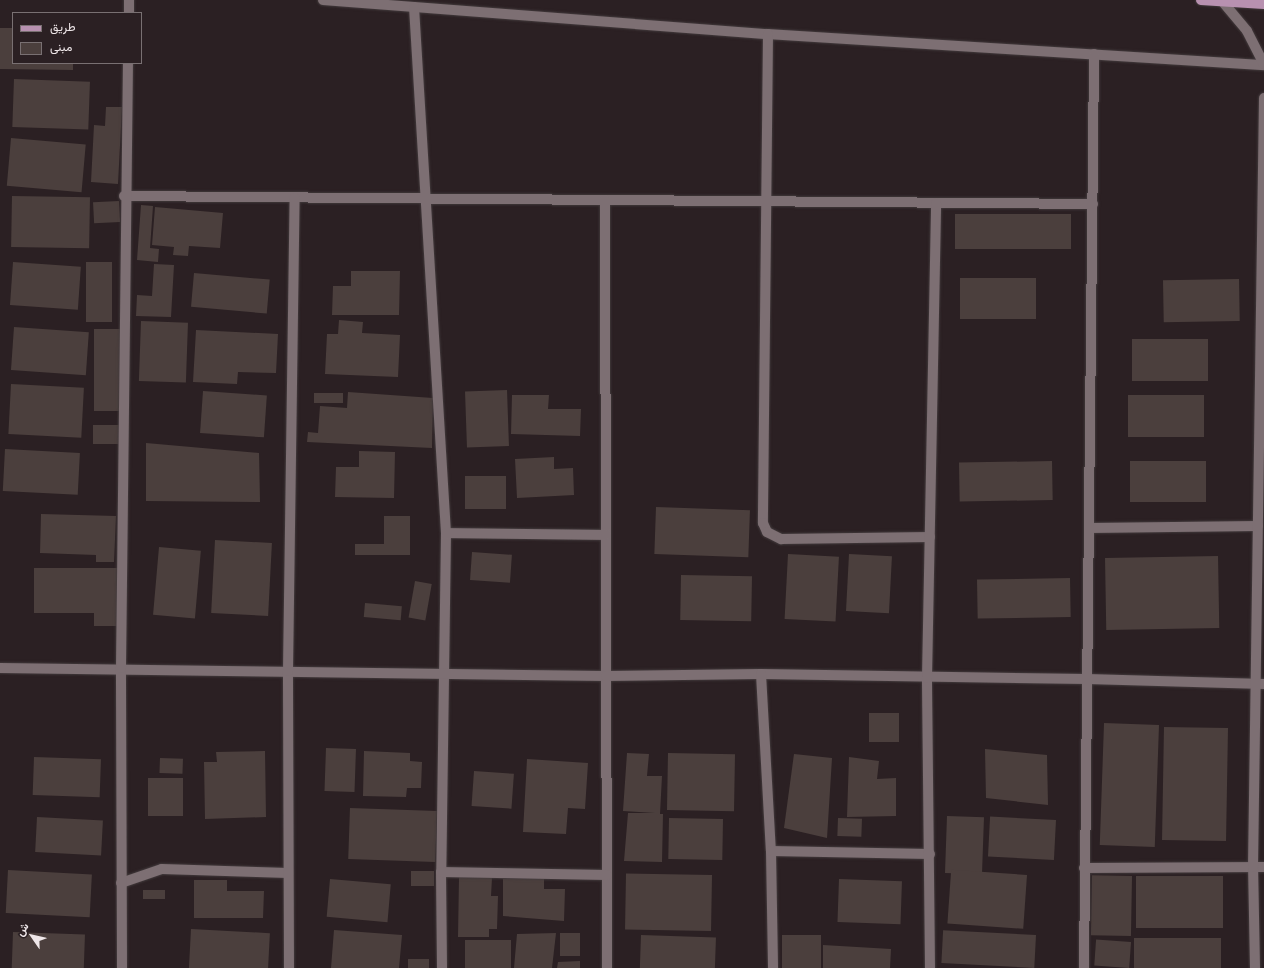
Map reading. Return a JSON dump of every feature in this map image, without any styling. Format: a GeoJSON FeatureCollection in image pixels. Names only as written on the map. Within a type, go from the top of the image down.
{"type":"FeatureCollection","features":[{"type":"Feature","properties":{"kind":"main road"},"geometry":{"type":"LineString","coordinates":[[1201,0],[1264,4]]}},
{"type":"Feature","properties":{"kind":"street"},"geometry":{"type":"LineString","coordinates":[[129,0],[129,12]]}},
{"type":"Feature","properties":{"kind":"street"},"geometry":{"type":"LineString","coordinates":[[323,0],[768,34],[1264,64]]}},
{"type":"Feature","properties":{"kind":"street"},"geometry":{"type":"LineString","coordinates":[[1222,2],[1247,31],[1264,64]]}},
{"type":"Feature","properties":{"kind":"street"},"geometry":{"type":"LineString","coordinates":[[414,7],[446,533],[441,872],[442,968]]}},
{"type":"Feature","properties":{"kind":"street"},"geometry":{"type":"LineString","coordinates":[[768,34],[763,523],[767,532],[781,539],[930,537]]}},
{"type":"Feature","properties":{"kind":"street"},"geometry":{"type":"LineString","coordinates":[[1084,968],[1094,54]]}},
{"type":"Feature","properties":{"kind":"street"},"geometry":{"type":"LineString","coordinates":[[122,968],[121,668],[124,196],[128,64]]}},
{"type":"Feature","properties":{"kind":"street"},"geometry":{"type":"LineString","coordinates":[[1255,968],[1253,867],[1260,684],[1258,526],[1264,98]]}},
{"type":"Feature","properties":{"kind":"street"},"geometry":{"type":"LineString","coordinates":[[124,196],[1093,204]]}},
{"type":"Feature","properties":{"kind":"street"},"geometry":{"type":"LineString","coordinates":[[289,968],[288,671],[295,198]]}},
{"type":"Feature","properties":{"kind":"street"},"geometry":{"type":"LineString","coordinates":[[605,200],[607,968]]}},
{"type":"Feature","properties":{"kind":"street"},"geometry":{"type":"LineString","coordinates":[[930,968],[927,678],[936,203]]}},
{"type":"Feature","properties":{"kind":"street"},"geometry":{"type":"LineString","coordinates":[[1089,528],[1258,526]]}},
{"type":"Feature","properties":{"kind":"street"},"geometry":{"type":"LineString","coordinates":[[446,533],[606,535]]}},
{"type":"Feature","properties":{"kind":"street"},"geometry":{"type":"LineString","coordinates":[[0,668],[121,668],[606,676],[761,674],[927,678],[1087,678],[1260,684]]}},
{"type":"Feature","properties":{"kind":"street"},"geometry":{"type":"LineString","coordinates":[[761,674],[771,851],[773,968]]}},
{"type":"Feature","properties":{"kind":"street"},"geometry":{"type":"LineString","coordinates":[[771,851],[930,854]]}},
{"type":"Feature","properties":{"kind":"street"},"geometry":{"type":"LineString","coordinates":[[1084,868],[1264,867]]}},
{"type":"Feature","properties":{"kind":"street"},"geometry":{"type":"LineString","coordinates":[[121,883],[162,869],[288,873]]}},
{"type":"Feature","properties":{"kind":"street"},"geometry":{"type":"LineString","coordinates":[[441,872],[607,875]]}},
{"type":"Feature","properties":{"kind":"building"},"geometry":{"type":"Polygon","coordinates":[[[0,28],[12,28],[12,64],[73,64],[73,70],[0,69],[0,28]]]}},
{"type":"Feature","properties":{"kind":"building"},"geometry":{"type":"Polygon","coordinates":[[[14,79],[90,82],[88,130],[12,127],[14,79]]]}},
{"type":"Feature","properties":{"kind":"building"},"geometry":{"type":"Polygon","coordinates":[[[106,107],[122,107],[118,184],[91,182],[94,125],[105,126],[106,107]]]}},
{"type":"Feature","properties":{"kind":"building"},"geometry":{"type":"Polygon","coordinates":[[[11,138],[86,145],[82,192],[7,186],[11,138]]]}},
{"type":"Feature","properties":{"kind":"building"},"geometry":{"type":"Polygon","coordinates":[[[12,196],[90,197],[89,248],[11,247],[12,196]]]}},
{"type":"Feature","properties":{"kind":"building"},"geometry":{"type":"Polygon","coordinates":[[[119,201],[120,222],[94,223],[93,202],[119,201]]]}},
{"type":"Feature","properties":{"kind":"building"},"geometry":{"type":"Polygon","coordinates":[[[141,205],[153,206],[150,248],[159,249],[158,262],[137,260],[141,205]]]}},
{"type":"Feature","properties":{"kind":"building"},"geometry":{"type":"Polygon","coordinates":[[[155,207],[223,213],[220,248],[189,246],[188,256],[173,255],[174,247],[152,245],[155,207]]]}},
{"type":"Feature","properties":{"kind":"building"},"geometry":{"type":"Polygon","coordinates":[[[955,214],[1071,214],[1071,249],[955,249],[955,214]]]}},
{"type":"Feature","properties":{"kind":"building"},"geometry":{"type":"Polygon","coordinates":[[[13,262],[81,267],[78,310],[10,305],[13,262]]]}},
{"type":"Feature","properties":{"kind":"building"},"geometry":{"type":"Polygon","coordinates":[[[86,262],[112,262],[112,322],[86,322],[86,262]]]}},
{"type":"Feature","properties":{"kind":"building"},"geometry":{"type":"Polygon","coordinates":[[[154,264],[174,265],[171,317],[136,316],[137,295],[152,296],[154,264]]]}},
{"type":"Feature","properties":{"kind":"building"},"geometry":{"type":"Polygon","coordinates":[[[351,271],[400,271],[399,315],[332,315],[333,286],[351,286],[351,271]]]}},
{"type":"Feature","properties":{"kind":"building"},"geometry":{"type":"Polygon","coordinates":[[[194,273],[270,280],[267,313],[191,307],[194,273]]]}},
{"type":"Feature","properties":{"kind":"building"},"geometry":{"type":"Polygon","coordinates":[[[960,278],[1036,278],[1036,319],[960,319],[960,278]]]}},
{"type":"Feature","properties":{"kind":"building"},"geometry":{"type":"Polygon","coordinates":[[[1239,279],[1240,321],[1164,322],[1163,280],[1239,279]]]}},
{"type":"Feature","properties":{"kind":"building"},"geometry":{"type":"Polygon","coordinates":[[[339,320],[363,322],[362,333],[400,335],[398,377],[325,374],[327,334],[338,334],[339,320]]]}},
{"type":"Feature","properties":{"kind":"building"},"geometry":{"type":"Polygon","coordinates":[[[141,321],[188,323],[186,383],[139,381],[141,321]]]}},
{"type":"Feature","properties":{"kind":"building"},"geometry":{"type":"Polygon","coordinates":[[[14,327],[89,332],[86,375],[11,370],[14,327]]]}},
{"type":"Feature","properties":{"kind":"building"},"geometry":{"type":"Polygon","coordinates":[[[94,329],[121,329],[121,411],[94,411],[94,329]]]}},
{"type":"Feature","properties":{"kind":"building"},"geometry":{"type":"Polygon","coordinates":[[[196,330],[278,334],[276,373],[238,372],[237,384],[193,382],[196,330]]]}},
{"type":"Feature","properties":{"kind":"building"},"geometry":{"type":"Polygon","coordinates":[[[1132,339],[1208,339],[1208,381],[1132,381],[1132,339]]]}},
{"type":"Feature","properties":{"kind":"building"},"geometry":{"type":"Polygon","coordinates":[[[11,384],[84,388],[81,438],[8,434],[11,384]]]}},
{"type":"Feature","properties":{"kind":"building"},"geometry":{"type":"Polygon","coordinates":[[[507,390],[509,446],[467,447],[465,391],[507,390]]]}},
{"type":"Feature","properties":{"kind":"building"},"geometry":{"type":"Polygon","coordinates":[[[203,391],[267,395],[264,437],[200,433],[203,391]]]}},
{"type":"Feature","properties":{"kind":"building"},"geometry":{"type":"Polygon","coordinates":[[[348,392],[433,398],[432,448],[307,442],[308,432],[318,433],[320,406],[347,408],[348,392]]]}},
{"type":"Feature","properties":{"kind":"building"},"geometry":{"type":"Polygon","coordinates":[[[314,393],[343,393],[343,403],[314,403],[314,393]]]}},
{"type":"Feature","properties":{"kind":"building"},"geometry":{"type":"Polygon","coordinates":[[[512,395],[549,395],[548,409],[581,409],[580,436],[511,434],[512,395]]]}},
{"type":"Feature","properties":{"kind":"building"},"geometry":{"type":"Polygon","coordinates":[[[1128,395],[1204,395],[1204,437],[1128,437],[1128,395]]]}},
{"type":"Feature","properties":{"kind":"building"},"geometry":{"type":"Polygon","coordinates":[[[93,425],[121,425],[121,444],[93,444],[93,425]]]}},
{"type":"Feature","properties":{"kind":"building"},"geometry":{"type":"Polygon","coordinates":[[[146,443],[259,453],[260,502],[146,501],[146,443]]]}},
{"type":"Feature","properties":{"kind":"building"},"geometry":{"type":"Polygon","coordinates":[[[5,449],[80,453],[78,495],[3,491],[5,449]]]}},
{"type":"Feature","properties":{"kind":"building"},"geometry":{"type":"Polygon","coordinates":[[[359,451],[395,452],[394,498],[335,497],[336,467],[359,467],[359,451]]]}},
{"type":"Feature","properties":{"kind":"building"},"geometry":{"type":"Polygon","coordinates":[[[554,457],[554,469],[573,468],[574,495],[517,498],[515,459],[554,457]]]}},
{"type":"Feature","properties":{"kind":"building"},"geometry":{"type":"Polygon","coordinates":[[[1052,461],[1053,500],[960,502],[959,463],[1052,461]]]}},
{"type":"Feature","properties":{"kind":"building"},"geometry":{"type":"Polygon","coordinates":[[[1130,461],[1206,461],[1206,502],[1130,502],[1130,461]]]}},
{"type":"Feature","properties":{"kind":"building"},"geometry":{"type":"Polygon","coordinates":[[[465,476],[506,476],[506,509],[465,509],[465,476]]]}},
{"type":"Feature","properties":{"kind":"building"},"geometry":{"type":"Polygon","coordinates":[[[656,507],[750,510],[748,557],[654,554],[656,507]]]}},
{"type":"Feature","properties":{"kind":"building"},"geometry":{"type":"Polygon","coordinates":[[[41,514],[116,516],[114,562],[96,562],[96,555],[40,553],[41,514]]]}},
{"type":"Feature","properties":{"kind":"building"},"geometry":{"type":"Polygon","coordinates":[[[384,516],[410,516],[410,555],[355,555],[355,544],[384,544],[384,516]]]}},
{"type":"Feature","properties":{"kind":"building"},"geometry":{"type":"Polygon","coordinates":[[[215,540],[272,543],[268,616],[211,613],[215,540]]]}},
{"type":"Feature","properties":{"kind":"building"},"geometry":{"type":"Polygon","coordinates":[[[159,547],[201,551],[195,618],[153,615],[159,547]]]}},
{"type":"Feature","properties":{"kind":"building"},"geometry":{"type":"Polygon","coordinates":[[[472,552],[512,555],[510,583],[470,580],[472,552]]]}},
{"type":"Feature","properties":{"kind":"building"},"geometry":{"type":"Polygon","coordinates":[[[788,554],[839,557],[836,622],[785,619],[788,554]]]}},
{"type":"Feature","properties":{"kind":"building"},"geometry":{"type":"Polygon","coordinates":[[[849,554],[892,556],[889,613],[846,611],[849,554]]]}},
{"type":"Feature","properties":{"kind":"building"},"geometry":{"type":"Polygon","coordinates":[[[1218,556],[1219,628],[1106,630],[1105,558],[1218,556]]]}},
{"type":"Feature","properties":{"kind":"building"},"geometry":{"type":"Polygon","coordinates":[[[34,568],[118,568],[118,626],[94,626],[94,613],[34,613],[34,568]]]}},
{"type":"Feature","properties":{"kind":"building"},"geometry":{"type":"Polygon","coordinates":[[[681,575],[752,576],[751,621],[680,620],[681,575]]]}},
{"type":"Feature","properties":{"kind":"building"},"geometry":{"type":"Polygon","coordinates":[[[1070,578],[1071,617],[978,619],[977,580],[1070,578]]]}},
{"type":"Feature","properties":{"kind":"building"},"geometry":{"type":"Polygon","coordinates":[[[415,581],[432,584],[425,620],[409,617],[415,581]]]}},
{"type":"Feature","properties":{"kind":"building"},"geometry":{"type":"Polygon","coordinates":[[[365,603],[402,606],[401,620],[364,617],[365,603]]]}},
{"type":"Feature","properties":{"kind":"building"},"geometry":{"type":"Polygon","coordinates":[[[869,713],[899,713],[899,742],[869,742],[869,713]]]}},
{"type":"Feature","properties":{"kind":"building"},"geometry":{"type":"Polygon","coordinates":[[[1104,723],[1159,725],[1155,847],[1100,845],[1104,723]]]}},
{"type":"Feature","properties":{"kind":"building"},"geometry":{"type":"Polygon","coordinates":[[[1164,727],[1228,728],[1226,841],[1162,840],[1164,727]]]}},
{"type":"Feature","properties":{"kind":"building"},"geometry":{"type":"Polygon","coordinates":[[[326,748],[356,749],[354,792],[324,791],[326,748]]]}},
{"type":"Feature","properties":{"kind":"building"},"geometry":{"type":"Polygon","coordinates":[[[985,749],[1047,755],[1048,805],[986,798],[985,749]]]}},
{"type":"Feature","properties":{"kind":"building"},"geometry":{"type":"Polygon","coordinates":[[[265,751],[266,817],[205,819],[204,762],[217,762],[216,752],[265,751]]]}},
{"type":"Feature","properties":{"kind":"building"},"geometry":{"type":"Polygon","coordinates":[[[364,751],[410,753],[410,761],[422,762],[421,788],[407,788],[406,797],[363,796],[364,751]]]}},
{"type":"Feature","properties":{"kind":"building"},"geometry":{"type":"Polygon","coordinates":[[[627,753],[649,754],[647,776],[662,776],[660,814],[663,814],[662,862],[624,861],[628,813],[655,813],[623,811],[627,753]]]}},
{"type":"Feature","properties":{"kind":"building"},"geometry":{"type":"Polygon","coordinates":[[[668,753],[735,754],[734,811],[667,810],[668,753]]]}},
{"type":"Feature","properties":{"kind":"building"},"geometry":{"type":"Polygon","coordinates":[[[794,754],[832,758],[827,838],[784,828],[794,754]]]}},
{"type":"Feature","properties":{"kind":"building"},"geometry":{"type":"Polygon","coordinates":[[[34,757],[101,759],[100,797],[33,795],[34,757]]]}},
{"type":"Feature","properties":{"kind":"building"},"geometry":{"type":"Polygon","coordinates":[[[849,757],[879,761],[877,779],[896,778],[896,816],[847,817],[849,757]]]}},
{"type":"Feature","properties":{"kind":"building"},"geometry":{"type":"Polygon","coordinates":[[[160,758],[183,759],[182,774],[159,773],[160,758]]]}},
{"type":"Feature","properties":{"kind":"building"},"geometry":{"type":"Polygon","coordinates":[[[527,759],[588,763],[585,809],[568,808],[566,834],[523,832],[527,759]]]}},
{"type":"Feature","properties":{"kind":"building"},"geometry":{"type":"Polygon","coordinates":[[[474,771],[514,774],[511,809],[472,806],[474,771]]]}},
{"type":"Feature","properties":{"kind":"building"},"geometry":{"type":"Polygon","coordinates":[[[148,778],[183,778],[183,816],[148,816],[148,778]]]}},
{"type":"Feature","properties":{"kind":"building"},"geometry":{"type":"Polygon","coordinates":[[[350,808],[437,811],[435,862],[348,859],[350,808]]]}},
{"type":"Feature","properties":{"kind":"building"},"geometry":{"type":"Polygon","coordinates":[[[947,816],[984,817],[982,874],[945,873],[947,816]]]}},
{"type":"Feature","properties":{"kind":"building"},"geometry":{"type":"Polygon","coordinates":[[[37,817],[103,820],[101,855],[35,852],[37,817]]]}},
{"type":"Feature","properties":{"kind":"building"},"geometry":{"type":"Polygon","coordinates":[[[990,817],[1056,820],[1054,860],[988,856],[990,817]]]}},
{"type":"Feature","properties":{"kind":"building"},"geometry":{"type":"Polygon","coordinates":[[[669,818],[723,819],[722,860],[668,859],[669,818]]]}},
{"type":"Feature","properties":{"kind":"building"},"geometry":{"type":"Polygon","coordinates":[[[838,818],[862,819],[861,837],[837,836],[838,818]]]}},
{"type":"Feature","properties":{"kind":"building"},"geometry":{"type":"Polygon","coordinates":[[[8,870],[92,874],[90,917],[6,913],[8,870]]]}},
{"type":"Feature","properties":{"kind":"building"},"geometry":{"type":"Polygon","coordinates":[[[951,870],[1027,875],[1023,929],[947,924],[951,870]]]}},
{"type":"Feature","properties":{"kind":"building"},"geometry":{"type":"Polygon","coordinates":[[[411,871],[434,871],[434,886],[411,886],[411,871]]]}},
{"type":"Feature","properties":{"kind":"building"},"geometry":{"type":"Polygon","coordinates":[[[626,873],[712,875],[711,931],[625,929],[626,873]]]}},
{"type":"Feature","properties":{"kind":"building"},"geometry":{"type":"Polygon","coordinates":[[[1092,875],[1132,876],[1131,936],[1091,935],[1092,875]]]}},
{"type":"Feature","properties":{"kind":"building"},"geometry":{"type":"Polygon","coordinates":[[[1136,876],[1223,876],[1223,928],[1136,928],[1136,876]]]}},
{"type":"Feature","properties":{"kind":"building"},"geometry":{"type":"Polygon","coordinates":[[[459,877],[492,878],[491,896],[498,896],[497,929],[489,929],[489,937],[458,937],[459,877]]]}},
{"type":"Feature","properties":{"kind":"building"},"geometry":{"type":"Polygon","coordinates":[[[330,879],[391,884],[387,922],[327,917],[330,879]]]}},
{"type":"Feature","properties":{"kind":"building"},"geometry":{"type":"Polygon","coordinates":[[[503,879],[544,879],[544,889],[565,889],[564,921],[503,916],[503,879]]]}},
{"type":"Feature","properties":{"kind":"building"},"geometry":{"type":"Polygon","coordinates":[[[839,879],[902,881],[900,924],[837,922],[839,879]]]}},
{"type":"Feature","properties":{"kind":"building"},"geometry":{"type":"Polygon","coordinates":[[[194,880],[227,880],[227,891],[264,891],[263,918],[194,918],[194,880]]]}},
{"type":"Feature","properties":{"kind":"building"},"geometry":{"type":"Polygon","coordinates":[[[143,890],[165,890],[165,899],[143,899],[143,890]]]}},
{"type":"Feature","properties":{"kind":"building"},"geometry":{"type":"Polygon","coordinates":[[[191,929],[270,933],[268,968],[189,968],[191,929]]]}},
{"type":"Feature","properties":{"kind":"building"},"geometry":{"type":"Polygon","coordinates":[[[334,930],[402,935],[399,968],[331,968],[334,930]]]}},
{"type":"Feature","properties":{"kind":"building"},"geometry":{"type":"Polygon","coordinates":[[[943,930],[1036,935],[1034,968],[941,963],[943,930]]]}},
{"type":"Feature","properties":{"kind":"building"},"geometry":{"type":"Polygon","coordinates":[[[13,932],[85,935],[84,968],[12,968],[13,932]]]}},
{"type":"Feature","properties":{"kind":"building"},"geometry":{"type":"Polygon","coordinates":[[[556,933],[552,968],[514,968],[517,934],[556,933]]]}},
{"type":"Feature","properties":{"kind":"building"},"geometry":{"type":"Polygon","coordinates":[[[560,933],[580,933],[580,956],[560,956],[560,933]]]}},
{"type":"Feature","properties":{"kind":"building"},"geometry":{"type":"Polygon","coordinates":[[[641,935],[716,938],[715,968],[640,968],[641,935]]]}},
{"type":"Feature","properties":{"kind":"building"},"geometry":{"type":"Polygon","coordinates":[[[782,935],[821,935],[821,968],[782,968],[782,935]]]}},
{"type":"Feature","properties":{"kind":"building"},"geometry":{"type":"Polygon","coordinates":[[[1134,938],[1221,938],[1221,968],[1134,968],[1134,938]]]}},
{"type":"Feature","properties":{"kind":"building"},"geometry":{"type":"Polygon","coordinates":[[[465,940],[511,940],[511,968],[465,968],[465,940]]]}},
{"type":"Feature","properties":{"kind":"building"},"geometry":{"type":"Polygon","coordinates":[[[1096,940],[1131,942],[1129,968],[1094,965],[1096,940]]]}},
{"type":"Feature","properties":{"kind":"building"},"geometry":{"type":"Polygon","coordinates":[[[823,945],[891,949],[890,968],[823,968],[823,945]]]}},
{"type":"Feature","properties":{"kind":"building"},"geometry":{"type":"Polygon","coordinates":[[[408,959],[429,959],[429,968],[408,968],[408,959]]]}},
{"type":"Feature","properties":{"kind":"building"},"geometry":{"type":"Polygon","coordinates":[[[580,961],[580,968],[557,968],[558,962],[580,961]]]}}]}
